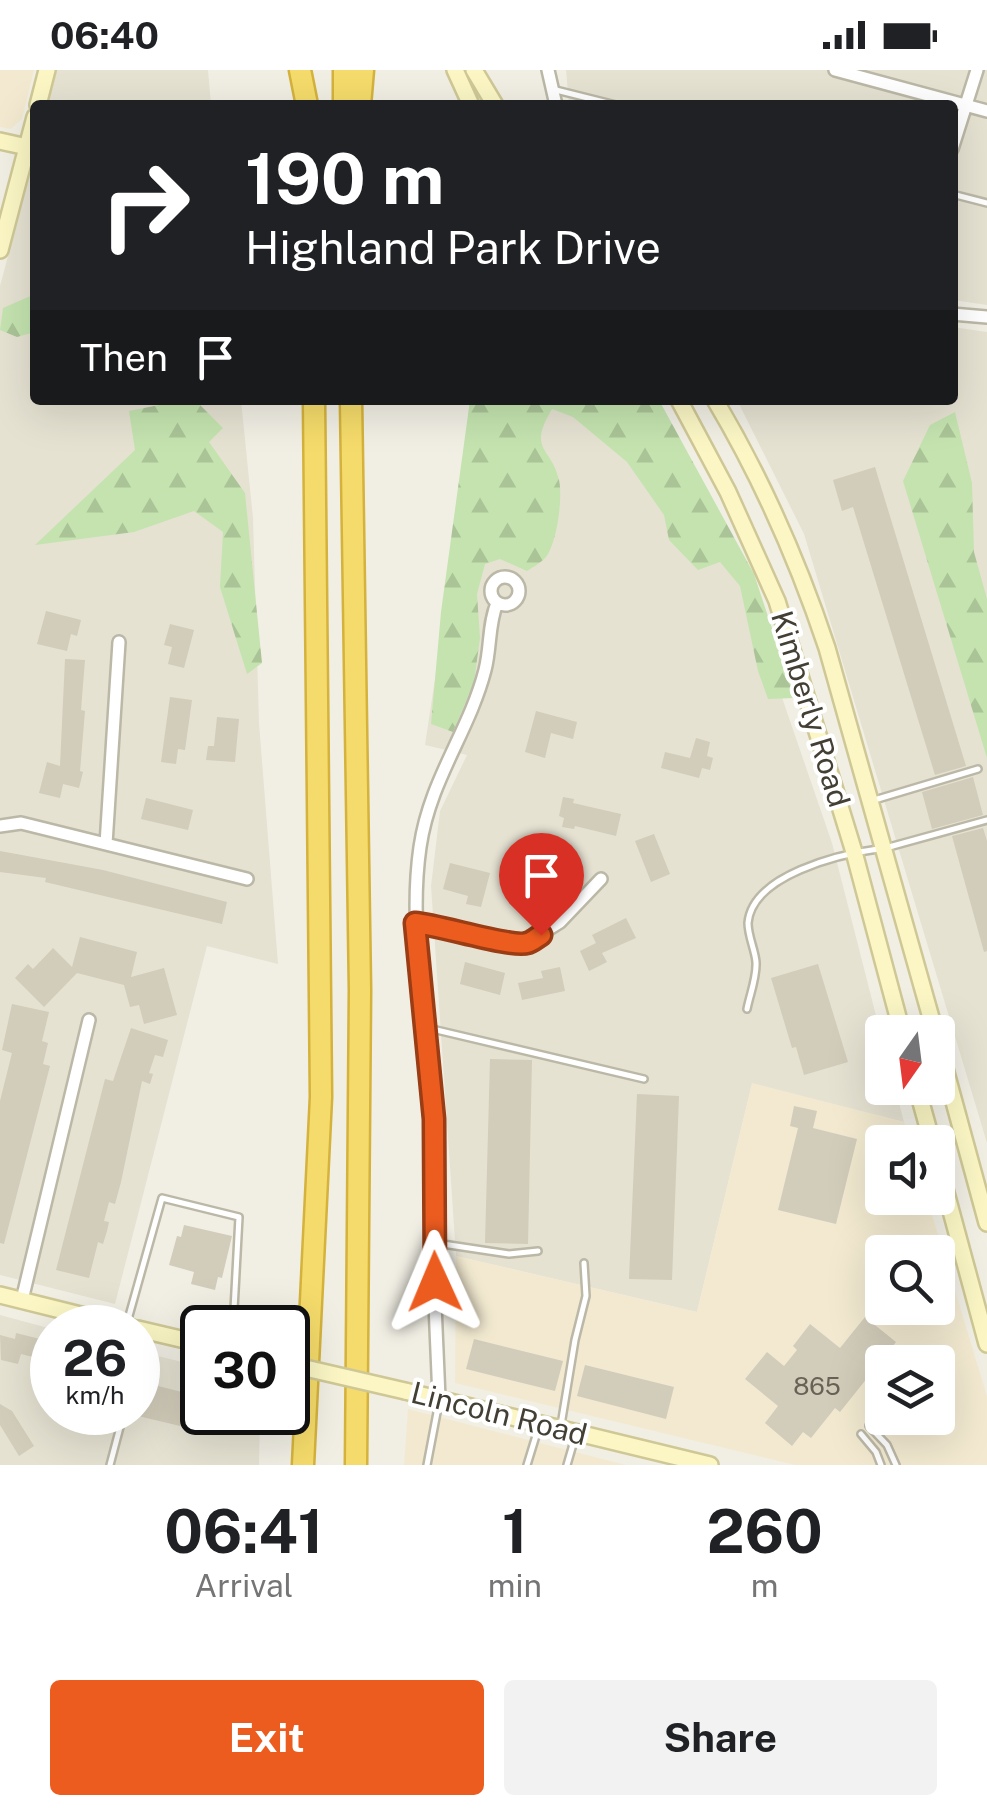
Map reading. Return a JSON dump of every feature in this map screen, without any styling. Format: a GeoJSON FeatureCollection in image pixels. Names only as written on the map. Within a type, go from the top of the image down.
{"type":"FeatureCollection","features":[{"type":"Feature","properties":{"kind":"highway"},"geometry":{"type":"LineString","coordinates":[[304,70],[307,100]]}},
{"type":"Feature","properties":{"kind":"highway"},"geometry":{"type":"LineString","coordinates":[[344,70],[344,100]]}},
{"type":"Feature","properties":{"kind":"highway"},"geometry":{"type":"LineString","coordinates":[[360,100],[363,70]]}},
{"type":"Feature","properties":{"kind":"highway"},"geometry":{"type":"LineString","coordinates":[[310,1312],[320,1097],[314,405]]}},
{"type":"Feature","properties":{"kind":"highway"},"geometry":{"type":"LineString","coordinates":[[350,405],[358,725],[356,1465]]}},
{"type":"Feature","properties":{"kind":"highway"},"geometry":{"type":"LineString","coordinates":[[348,1465],[358,1290]]}},
{"type":"Feature","properties":{"kind":"highway"},"geometry":{"type":"LineString","coordinates":[[294,1465],[301,1435]]}},
{"type":"Feature","properties":{"kind":"highway"},"geometry":{"type":"LineString","coordinates":[[302,1465],[304,1435]]}},
{"type":"Feature","properties":{"kind":"main road"},"geometry":{"type":"LineString","coordinates":[[39,100],[48,70]]}},
{"type":"Feature","properties":{"kind":"main road"},"geometry":{"type":"LineString","coordinates":[[456,70],[469,100]]}},
{"type":"Feature","properties":{"kind":"main road"},"geometry":{"type":"LineString","coordinates":[[474,70],[492,100]]}},
{"type":"Feature","properties":{"kind":"main road"},"geometry":{"type":"LineString","coordinates":[[0,250],[30,136]]}},
{"type":"Feature","properties":{"kind":"main road"},"geometry":{"type":"LineString","coordinates":[[0,141],[27,147]]}},
{"type":"Feature","properties":{"kind":"main road","name":"Kimberly Road"},"geometry":{"type":"LineString","coordinates":[[682,405],[728,492],[776,601],[854,852],[897,1015]]}},
{"type":"Feature","properties":{"kind":"main road","name":"Kimberly Road"},"geometry":{"type":"LineString","coordinates":[[718,405],[752,465],[808,592],[929,1015]]}},
{"type":"Feature","properties":{"kind":"main road"},"geometry":{"type":"LineString","coordinates":[[955,1105],[987,1223]]}},
{"type":"Feature","properties":{"kind":"main road"},"geometry":{"type":"LineString","coordinates":[[952,1215],[987,1344]]}},
{"type":"Feature","properties":{"kind":"main road"},"geometry":{"type":"LineString","coordinates":[[0,1295],[42,1305]]}},
{"type":"Feature","properties":{"kind":"main road","name":"Lincoln Road"},"geometry":{"type":"LineString","coordinates":[[310,1369],[569,1430],[657,1459],[710,1465]]}},
{"type":"Feature","properties":{"kind":"street"},"geometry":{"type":"LineString","coordinates":[[548,70],[555,100]]}},
{"type":"Feature","properties":{"kind":"street"},"geometry":{"type":"LineString","coordinates":[[835,70],[947,100]]}},
{"type":"Feature","properties":{"kind":"street"},"geometry":{"type":"LineString","coordinates":[[958,130],[977,70]]}},
{"type":"Feature","properties":{"kind":"street"},"geometry":{"type":"LineString","coordinates":[[958,103],[987,110]]}},
{"type":"Feature","properties":{"kind":"street"},"geometry":{"type":"LineString","coordinates":[[958,315],[987,317]]}},
{"type":"Feature","properties":{"kind":"street"},"geometry":{"type":"LineString","coordinates":[[439,1399],[434,1119],[415,923],[420,846],[440,773],[486,668],[497,603]]}},
{"type":"Feature","properties":{"kind":"street"},"geometry":{"type":"LineString","coordinates":[[106,844],[118,642]]}},
{"type":"Feature","properties":{"kind":"street"},"geometry":{"type":"LineString","coordinates":[[0,826],[21,823],[247,879]]}},
{"type":"Feature","properties":{"kind":"street"},"geometry":{"type":"LineString","coordinates":[[415,923],[442,925],[525,944],[560,922],[601,879]]}},
{"type":"Feature","properties":{"kind":"street"},"geometry":{"type":"LineString","coordinates":[[22,1300],[90,1020]]}},
{"type":"Feature","properties":{"kind":"lane"},"geometry":{"type":"LineString","coordinates":[[552,89],[596,100]]}},
{"type":"Feature","properties":{"kind":"lane"},"geometry":{"type":"LineString","coordinates":[[958,196],[987,203]]}},
{"type":"Feature","properties":{"kind":"lane"},"geometry":{"type":"LineString","coordinates":[[871,802],[978,769]]}},
{"type":"Feature","properties":{"kind":"lane"},"geometry":{"type":"LineString","coordinates":[[746,1008],[757,966],[748,922],[760,899],[788,873],[854,852],[884,848],[987,820]]}},
{"type":"Feature","properties":{"kind":"lane"},"geometry":{"type":"LineString","coordinates":[[428,1028],[644,1079]]}},
{"type":"Feature","properties":{"kind":"lane"},"geometry":{"type":"LineString","coordinates":[[141,1305],[162,1198],[239,1218],[233,1305]]}},
{"type":"Feature","properties":{"kind":"lane"},"geometry":{"type":"LineString","coordinates":[[434,1243],[509,1254],[538,1251]]}},
{"type":"Feature","properties":{"kind":"lane"},"geometry":{"type":"LineString","coordinates":[[567,1465],[575,1340],[586,1296],[584,1264]]}},
{"type":"Feature","properties":{"kind":"lane"},"geometry":{"type":"LineString","coordinates":[[427,1465],[439,1399]]}},
{"type":"Feature","properties":{"kind":"lane"},"geometry":{"type":"LineString","coordinates":[[527,1465],[540,1423]]}},
{"type":"Feature","properties":{"kind":"lane"},"geometry":{"type":"LineString","coordinates":[[861,1434],[881,1465]]}},
{"type":"Feature","properties":{"kind":"lane"},"geometry":{"type":"LineString","coordinates":[[110,1465],[118,1435]]}},
{"type":"Feature","properties":{"kind":"lane"},"geometry":{"type":"LineString","coordinates":[[878,1435],[888,1445],[896,1465]]}},
{"type":"Feature","properties":{"kind":"shaded area"},"geometry":{"type":"Polygon","coordinates":[[[0,70],[34,70],[22,119],[11,129],[0,127],[0,70]]]}},
{"type":"Feature","properties":{"kind":"shaded area"},"geometry":{"type":"Polygon","coordinates":[[[57,70],[208,70],[211,100],[49,100],[57,70]]]}},
{"type":"Feature","properties":{"kind":"shaded area"},"geometry":{"type":"Polygon","coordinates":[[[566,70],[987,70],[987,305],[958,301],[958,100],[569,100],[566,70]]]}},
{"type":"Feature","properties":{"kind":"shaded area"},"geometry":{"type":"Polygon","coordinates":[[[30,174],[30,405],[242,405],[253,518],[259,723],[278,964],[207,946],[115,1304],[0,1275],[0,286],[30,174]]]}},
{"type":"Feature","properties":{"kind":"shaded area"},"geometry":{"type":"Polygon","coordinates":[[[958,328],[987,332],[987,1143],[955,1037],[955,1015],[949,1015],[804,534],[740,405],[958,405],[958,328]]]}},
{"type":"Feature","properties":{"kind":"shaded area"},"geometry":{"type":"Polygon","coordinates":[[[476,405],[641,405],[722,523],[832,843],[876,1015],[865,1015],[865,1105],[900,1105],[904,1122],[752,1084],[697,1312],[456,1256],[431,886],[440,811],[467,755],[425,745],[476,405]]]}},
{"type":"Feature","properties":{"kind":"shaded area"},"geometry":{"type":"Polygon","coordinates":[[[752,1083],[904,1122],[905,1125],[865,1125],[865,1215],[932,1215],[938,1235],[865,1235],[865,1325],[955,1325],[955,1290],[987,1396],[987,1465],[795,1465],[455,1383],[456,1256],[697,1312],[752,1083]]]}},
{"type":"Feature","properties":{"kind":"shaded area"},"geometry":{"type":"Polygon","coordinates":[[[0,1315],[30,1323],[30,1435],[160,1435],[160,1356],[180,1362],[180,1435],[260,1435],[259,1465],[0,1465],[0,1315]]]}},
{"type":"Feature","properties":{"kind":"shaded area"},"geometry":{"type":"Polygon","coordinates":[[[408,1409],[626,1465],[404,1465],[408,1409]]]}},
{"type":"Feature","properties":{"kind":"green space"},"geometry":{"type":"Polygon","coordinates":[[[30,296],[30,333],[17,337],[0,330],[3,308],[30,296]]]}},
{"type":"Feature","properties":{"kind":"green space"},"geometry":{"type":"Polygon","coordinates":[[[159,405],[200,405],[223,428],[209,442],[245,493],[262,663],[247,674],[220,587],[223,532],[194,511],[134,532],[35,545],[135,450],[129,411],[159,405]]]}},
{"type":"Feature","properties":{"kind":"green space"},"geometry":{"type":"Polygon","coordinates":[[[469,405],[662,405],[754,574],[795,698],[768,699],[740,586],[720,562],[698,570],[669,540],[664,515],[627,462],[573,417],[552,409],[541,441],[560,488],[553,541],[544,559],[527,571],[500,559],[485,564],[477,594],[480,638],[474,682],[453,732],[431,724],[441,612],[469,405]]]}},
{"type":"Feature","properties":{"kind":"green space"},"geometry":{"type":"Polygon","coordinates":[[[955,412],[972,483],[974,552],[987,599],[987,758],[903,481],[930,425],[955,412]]]}},
{"type":"Feature","properties":{"kind":"building"},"geometry":{"type":"Polygon","coordinates":[[[875,467],[966,766],[935,775],[853,507],[842,511],[833,480],[875,467]]]}},
{"type":"Feature","properties":{"kind":"building"},"geometry":{"type":"Polygon","coordinates":[[[46,611],[81,620],[77,636],[71,634],[67,651],[37,644],[46,611]]]}},
{"type":"Feature","properties":{"kind":"building"},"geometry":{"type":"Polygon","coordinates":[[[170,624],[194,630],[184,668],[168,664],[172,647],[164,645],[170,624]]]}},
{"type":"Feature","properties":{"kind":"building"},"geometry":{"type":"Polygon","coordinates":[[[65,659],[85,660],[81,710],[85,711],[80,771],[83,772],[79,788],[63,784],[60,798],[39,793],[47,762],[60,766],[65,659]]]}},
{"type":"Feature","properties":{"kind":"building"},"geometry":{"type":"Polygon","coordinates":[[[170,697],[192,700],[185,750],[178,749],[176,764],[161,762],[170,697]]]}},
{"type":"Feature","properties":{"kind":"building"},"geometry":{"type":"Polygon","coordinates":[[[536,711],[577,722],[573,739],[551,733],[545,758],[525,752],[536,711]]]}},
{"type":"Feature","properties":{"kind":"building"},"geometry":{"type":"Polygon","coordinates":[[[217,717],[239,719],[235,762],[206,760],[208,746],[214,746],[217,717]]]}},
{"type":"Feature","properties":{"kind":"building"},"geometry":{"type":"Polygon","coordinates":[[[696,738],[710,742],[710,770],[702,768],[699,778],[661,768],[665,752],[690,758],[696,738]]]}},
{"type":"Feature","properties":{"kind":"building"},"geometry":{"type":"Polygon","coordinates":[[[973,777],[983,815],[932,829],[922,792],[973,777]]]}},
{"type":"Feature","properties":{"kind":"building"},"geometry":{"type":"Polygon","coordinates":[[[563,797],[621,814],[616,836],[575,826],[562,827],[564,818],[559,816],[563,797]]]}},
{"type":"Feature","properties":{"kind":"building"},"geometry":{"type":"Polygon","coordinates":[[[146,798],[193,810],[188,830],[141,819],[146,798]]]}},
{"type":"Feature","properties":{"kind":"building"},"geometry":{"type":"Polygon","coordinates":[[[983,828],[987,841],[984,952],[952,836],[983,828]]]}},
{"type":"Feature","properties":{"kind":"building"},"geometry":{"type":"Polygon","coordinates":[[[654,834],[670,874],[651,882],[635,841],[654,834]]]}},
{"type":"Feature","properties":{"kind":"building"},"geometry":{"type":"Polygon","coordinates":[[[0,851],[103,870],[227,902],[222,924],[45,882],[46,878],[0,872],[0,851]]]}},
{"type":"Feature","properties":{"kind":"building"},"geometry":{"type":"Polygon","coordinates":[[[450,863],[490,873],[481,907],[466,904],[468,896],[443,889],[450,863]]]}},
{"type":"Feature","properties":{"kind":"building"},"geometry":{"type":"Polygon","coordinates":[[[546,869],[554,889],[512,906],[504,886],[546,869]]]}},
{"type":"Feature","properties":{"kind":"building"},"geometry":{"type":"Polygon","coordinates":[[[626,918],[636,938],[602,953],[607,962],[589,971],[580,951],[596,943],[592,935],[626,918]]]}},
{"type":"Feature","properties":{"kind":"building"},"geometry":{"type":"Polygon","coordinates":[[[80,937],[137,952],[131,977],[164,968],[177,1015],[144,1024],[139,1005],[130,1007],[124,985],[77,973],[44,1007],[15,978],[28,964],[33,969],[53,948],[72,967],[80,937]]]}},
{"type":"Feature","properties":{"kind":"building"},"geometry":{"type":"Polygon","coordinates":[[[465,962],[505,973],[500,995],[460,984],[465,962]]]}},
{"type":"Feature","properties":{"kind":"building"},"geometry":{"type":"Polygon","coordinates":[[[818,964],[848,1062],[804,1075],[771,978],[818,964]]]}},
{"type":"Feature","properties":{"kind":"building"},"geometry":{"type":"Polygon","coordinates":[[[560,967],[565,991],[522,1000],[518,983],[543,978],[541,971],[560,967]]]}},
{"type":"Feature","properties":{"kind":"building"},"geometry":{"type":"Polygon","coordinates":[[[12,1004],[49,1012],[42,1041],[48,1043],[43,1064],[50,1066],[4,1244],[0,1243],[0,1101],[12,1053],[2,1050],[12,1004]]]}},
{"type":"Feature","properties":{"kind":"building"},"geometry":{"type":"Polygon","coordinates":[[[131,1028],[168,1040],[163,1057],[155,1055],[150,1084],[142,1081],[121,1182],[115,1204],[109,1202],[104,1221],[109,1222],[107,1231],[103,1244],[98,1242],[89,1278],[56,1270],[105,1079],[113,1081],[131,1028]]]}},
{"type":"Feature","properties":{"kind":"building"},"geometry":{"type":"Polygon","coordinates":[[[490,1059],[532,1060],[528,1244],[485,1243],[490,1059]]]}},
{"type":"Feature","properties":{"kind":"building"},"geometry":{"type":"Polygon","coordinates":[[[637,1094],[679,1096],[672,1280],[629,1279],[637,1094]]]}},
{"type":"Feature","properties":{"kind":"building"},"geometry":{"type":"Polygon","coordinates":[[[794,1106],[817,1111],[813,1128],[857,1139],[836,1224],[778,1210],[798,1128],[790,1126],[794,1106]]]}},
{"type":"Feature","properties":{"kind":"building"},"geometry":{"type":"Polygon","coordinates":[[[184,1225],[232,1236],[222,1278],[218,1277],[215,1290],[191,1284],[194,1272],[169,1265],[184,1225]]]}},
{"type":"Feature","properties":{"kind":"building"},"geometry":{"type":"Polygon","coordinates":[[[865,1317],[865,1325],[875,1325],[896,1342],[865,1345],[865,1381],[840,1412],[835,1408],[811,1438],[803,1432],[792,1446],[765,1423],[778,1406],[745,1379],[767,1352],[784,1366],[810,1324],[840,1348],[865,1317]]]}},
{"type":"Feature","properties":{"kind":"building"},"geometry":{"type":"Polygon","coordinates":[[[16,1333],[30,1336],[30,1356],[21,1354],[18,1364],[1,1360],[0,1335],[15,1339],[16,1333]]]}},
{"type":"Feature","properties":{"kind":"building"},"geometry":{"type":"Polygon","coordinates":[[[474,1339],[563,1361],[555,1391],[466,1369],[474,1339]]]}},
{"type":"Feature","properties":{"kind":"building"},"geometry":{"type":"Polygon","coordinates":[[[585,1365],[674,1387],[666,1419],[577,1396],[585,1365]]]}},
{"type":"Feature","properties":{"kind":"building"},"geometry":{"type":"Polygon","coordinates":[[[160,1386],[180,1392],[180,1426],[160,1421],[160,1386]]]}},
{"type":"Feature","properties":{"kind":"building"},"geometry":{"type":"Polygon","coordinates":[[[0,1404],[12,1411],[34,1446],[19,1456],[0,1425],[0,1404]]]}},
{"type":"Feature","properties":{"kind":"route"},"geometry":{"type":"LineString","coordinates":[[435,1282],[434,1119],[415,923],[442,925],[512,944],[525,944],[541,935]]}}]}
